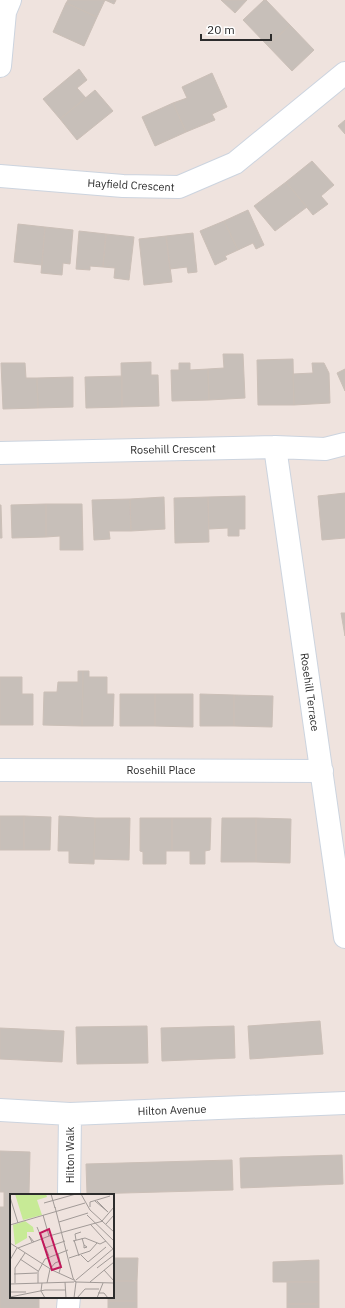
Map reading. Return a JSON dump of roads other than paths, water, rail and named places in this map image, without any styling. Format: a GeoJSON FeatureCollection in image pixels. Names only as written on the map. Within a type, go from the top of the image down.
{"type":"FeatureCollection","features":[{"type":"Feature","properties":{"kind":"street"},"geometry":{"type":"LineString","coordinates":[[0,66],[5,12],[10,0]]}},
{"type":"Feature","properties":{"kind":"street","name":"Hayfield Crescent"},"geometry":{"type":"LineString","coordinates":[[0,176],[123,186],[179,188],[235,163],[345,73]]}},
{"type":"Feature","properties":{"kind":"street","name":"Rosehill Crescent"},"geometry":{"type":"LineString","coordinates":[[0,453],[275,447],[325,449],[345,444]]}},
{"type":"Feature","properties":{"kind":"street","name":"Rosehill Terrace"},"geometry":{"type":"LineString","coordinates":[[275,447],[345,937]]}},
{"type":"Feature","properties":{"kind":"street","name":"Rosehill Place"},"geometry":{"type":"LineString","coordinates":[[0,770],[322,771]]}},
{"type":"Feature","properties":{"kind":"street","name":"Hilton Avenue"},"geometry":{"type":"LineString","coordinates":[[0,1110],[70,1114],[345,1103]]}},
{"type":"Feature","properties":{"kind":"street","name":"Hilton Walk"},"geometry":{"type":"LineString","coordinates":[[69,1194],[70,1114]]}}]}
